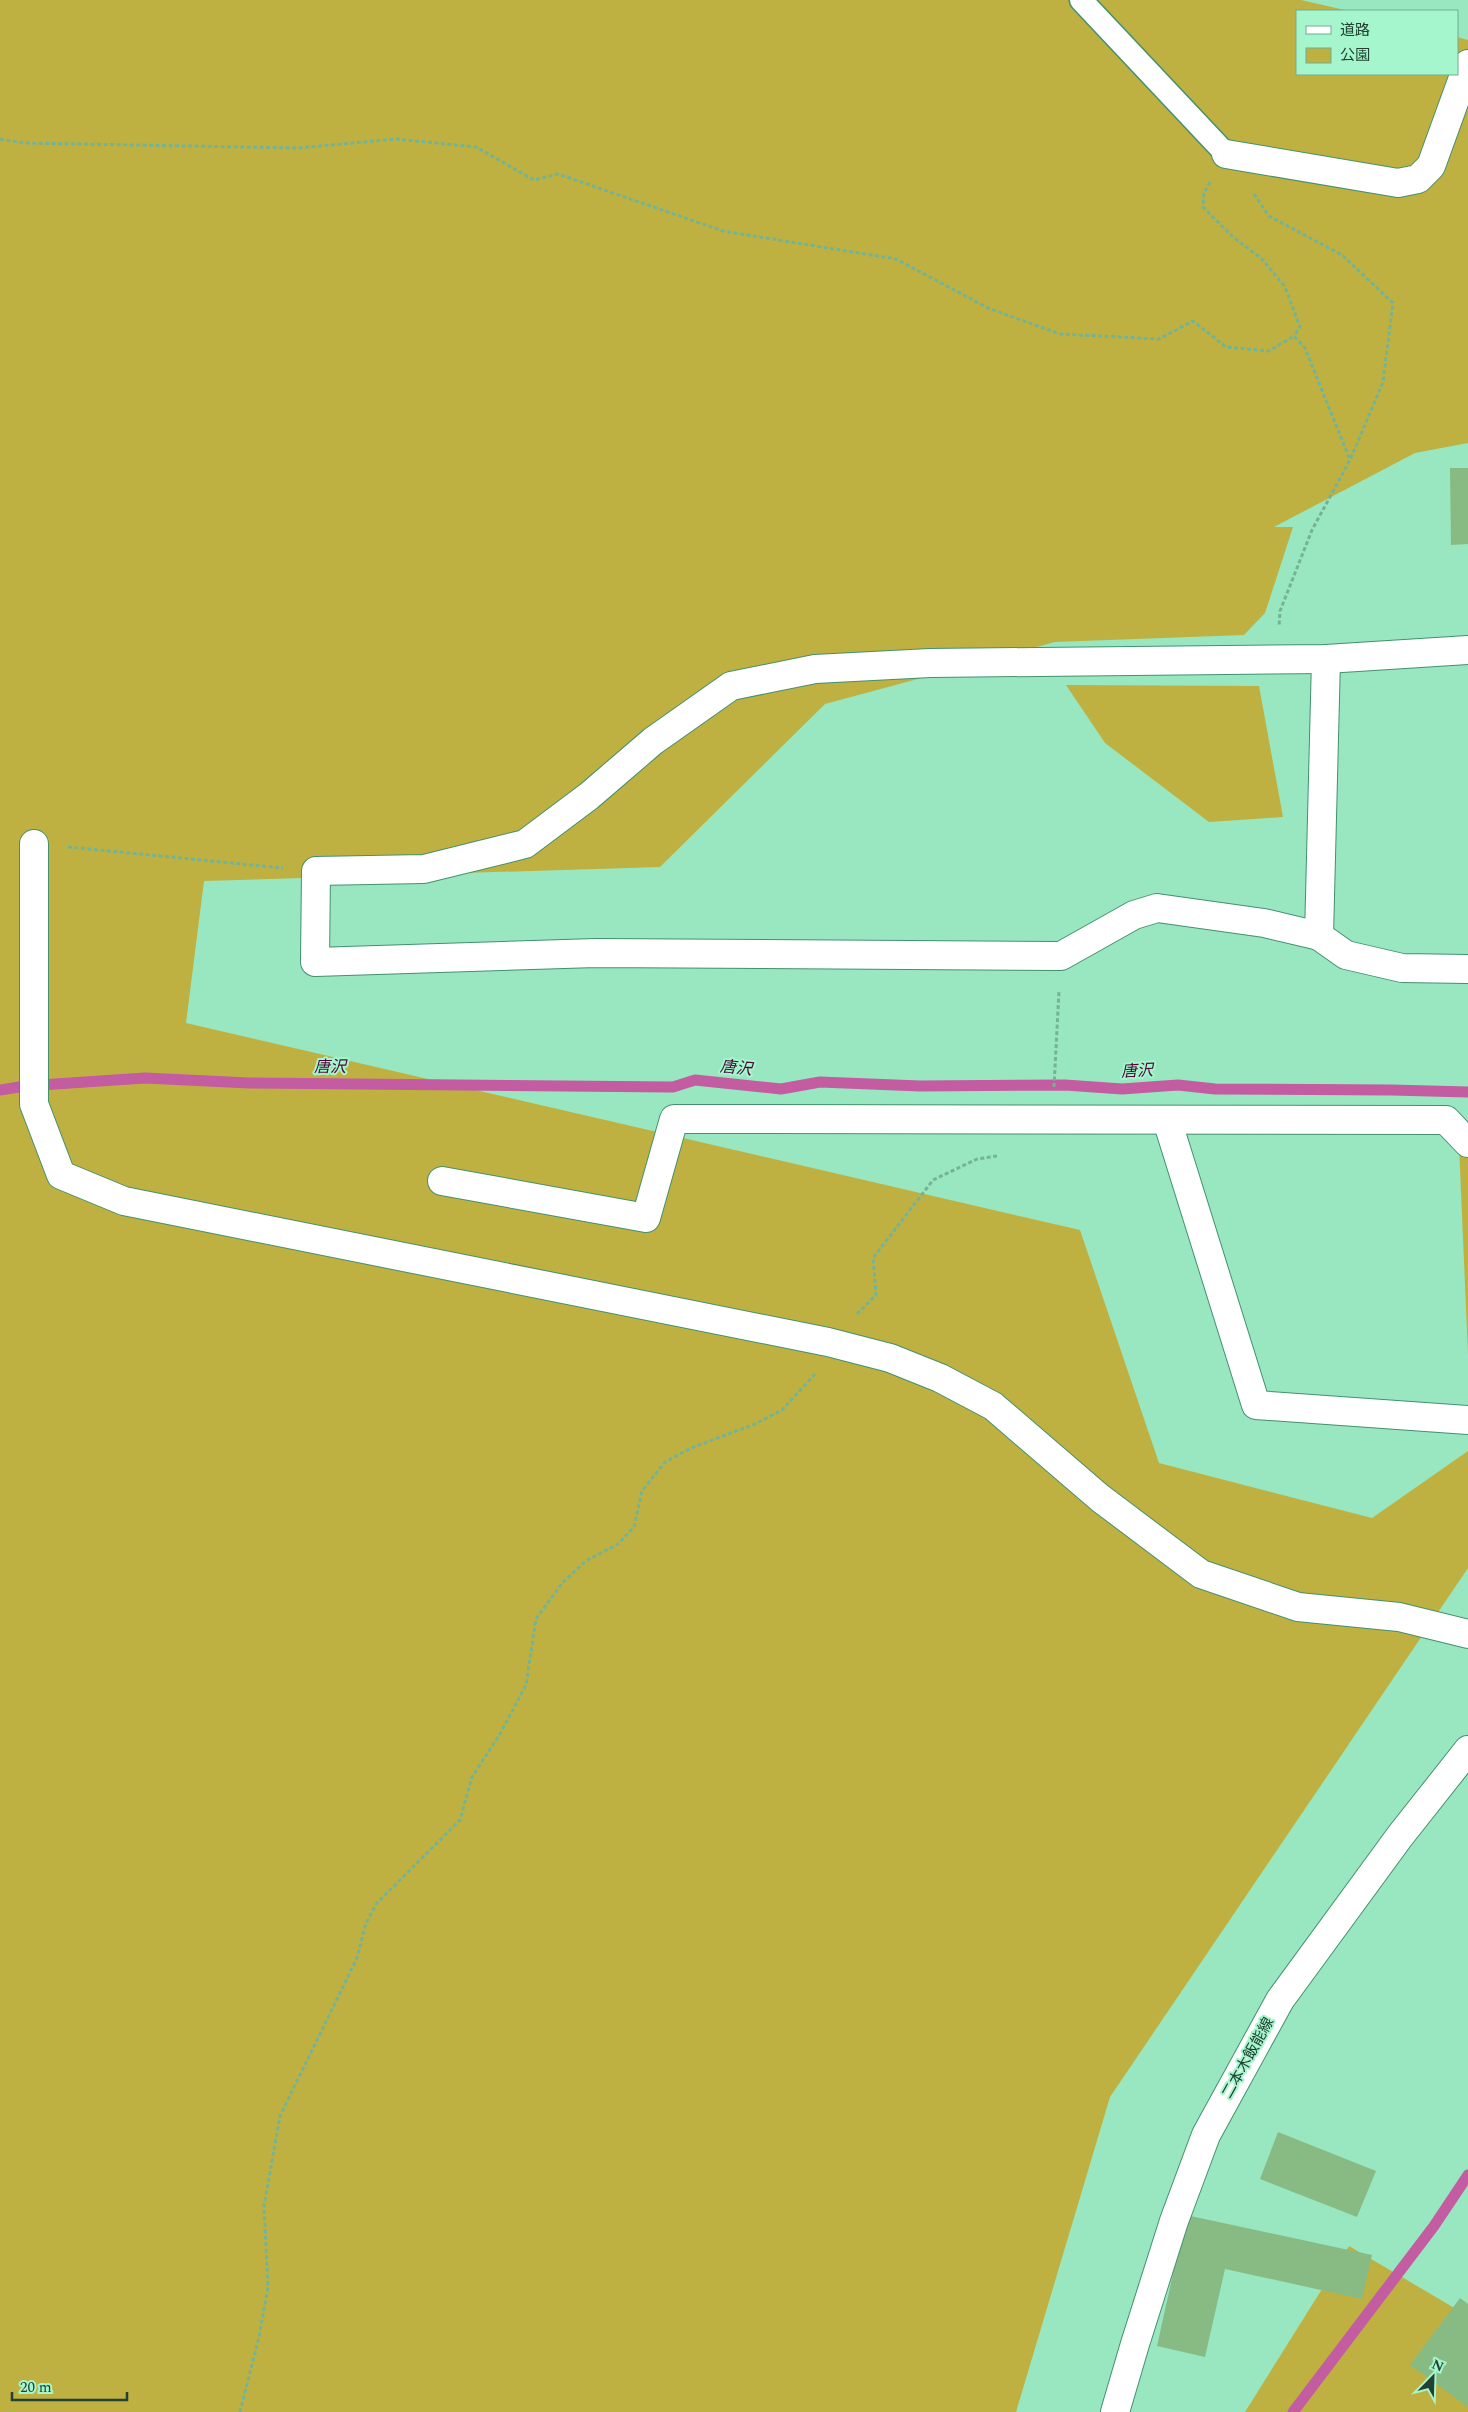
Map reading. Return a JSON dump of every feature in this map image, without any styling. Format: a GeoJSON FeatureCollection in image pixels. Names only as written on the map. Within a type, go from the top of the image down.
{"type":"FeatureCollection","features":[{"type":"Feature","properties":{"kind":"street"},"geometry":{"type":"LineString","coordinates":[[1226,154],[1398,183],[1418,179],[1431,166],[1468,64]]}},
{"type":"Feature","properties":{"kind":"street"},"geometry":{"type":"LineString","coordinates":[[1468,650],[1326,659],[930,663],[824,668],[731,686],[653,741],[589,796],[525,844],[424,869],[316,871],[315,962],[596,953],[1061,956],[1134,915],[1157,908],[1264,923],[1320,936],[1346,955],[1402,968],[1468,969]]}},
{"type":"Feature","properties":{"kind":"street"},"geometry":{"type":"LineString","coordinates":[[1320,936],[1326,659]]}},
{"type":"Feature","properties":{"kind":"street"},"geometry":{"type":"LineString","coordinates":[[34,844],[34,1104],[61,1175],[124,1200],[828,1342],[890,1358],[940,1378],[993,1406],[1100,1498],[1201,1574],[1298,1608],[1399,1617],[1468,1634]]}},
{"type":"Feature","properties":{"kind":"street"},"geometry":{"type":"LineString","coordinates":[[442,1181],[646,1218],[674,1119],[1052,1113],[1168,1120],[1446,1120],[1468,1143]]}},
{"type":"Feature","properties":{"kind":"street"},"geometry":{"type":"LineString","coordinates":[[1168,1120],[1256,1404],[1468,1420]]}},
{"type":"Feature","properties":{"kind":"street","name":"二本木飯能線"},"geometry":{"type":"LineString","coordinates":[[1116,2412],[1135,2344],[1174,2222],[1206,2135],[1280,2000],[1400,1836],[1468,1750]]}},
{"type":"Feature","properties":{"kind":"lane"},"geometry":{"type":"LineString","coordinates":[[1081,0],[1226,154]]}},
{"type":"Feature","properties":{"kind":"path"},"geometry":{"type":"LineString","coordinates":[[0,140],[24,143],[298,148],[396,140],[476,147],[534,180],[558,174],[723,231],[896,259],[988,308],[1060,334],[1159,339],[1193,321],[1226,347],[1269,351],[1294,336],[1300,328],[1285,287],[1262,258],[1233,237],[1203,207],[1204,193],[1226,154],[1269,216],[1342,255],[1394,303],[1383,382],[1350,460],[1312,530],[1280,611],[1276,660]]}},
{"type":"Feature","properties":{"kind":"path"},"geometry":{"type":"LineString","coordinates":[[1294,336],[1305,348],[1350,460]]}},
{"type":"Feature","properties":{"kind":"path"},"geometry":{"type":"LineString","coordinates":[[34,844],[316,871]]}},
{"type":"Feature","properties":{"kind":"path"},"geometry":{"type":"LineString","coordinates":[[1052,1113],[1061,956]]}},
{"type":"Feature","properties":{"kind":"path"},"geometry":{"type":"LineString","coordinates":[[876,1296],[874,1258],[933,1180],[977,1159],[1005,1154]]}},
{"type":"Feature","properties":{"kind":"path"},"geometry":{"type":"LineString","coordinates":[[240,2412],[259,2337],[268,2287],[264,2206],[280,2116],[357,1958],[366,1923],[377,1903],[460,1820],[472,1777],[500,1734],[526,1685],[536,1619],[562,1582],[586,1561],[618,1544],[634,1527],[642,1491],[666,1462],[691,1448],[755,1424],[782,1410],[815,1376],[828,1342]]}},
{"type":"Feature","properties":{"kind":"green space"},"geometry":{"type":"Polygon","coordinates":[[[0,0],[1301,0],[1345,10],[1296,10],[1296,75],[1458,75],[1458,37],[1468,40],[1468,443],[1415,453],[1274,527],[1293,527],[1265,613],[1244,635],[1055,642],[825,704],[660,867],[204,881],[186,1023],[1080,1230],[1159,1463],[1372,1518],[1468,1451],[1468,1568],[1110,2097],[1016,2412],[0,2412],[0,0]]]}},
{"type":"Feature","properties":{"kind":"green space"},"geometry":{"type":"Polygon","coordinates":[[[1066,685],[1259,686],[1283,817],[1209,822],[1105,743],[1066,685]]]}},
{"type":"Feature","properties":{"kind":"green space"},"geometry":{"type":"Polygon","coordinates":[[[1458,1122],[1468,1124],[1468,1354],[1458,1122]]]}},
{"type":"Feature","properties":{"kind":"green space"},"geometry":{"type":"Polygon","coordinates":[[[1349,2246],[1468,2316],[1468,2412],[1245,2412],[1349,2246]]]}},
{"type":"Feature","properties":{"kind":"building"},"geometry":{"type":"Polygon","coordinates":[[[1450,468],[1468,468],[1468,544],[1451,545],[1450,468]]]}},
{"type":"Feature","properties":{"kind":"building"},"geometry":{"type":"Polygon","coordinates":[[[1278,2132],[1376,2171],[1357,2217],[1260,2179],[1278,2132]]]}},
{"type":"Feature","properties":{"kind":"building"},"geometry":{"type":"Polygon","coordinates":[[[1186,2215],[1372,2255],[1362,2299],[1225,2269],[1205,2357],[1157,2346],[1186,2215]]]}},
{"type":"Feature","properties":{"kind":"building"},"geometry":{"type":"Polygon","coordinates":[[[1460,2298],[1468,2304],[1468,2407],[1410,2365],[1460,2298]]]}},
{"type":"Feature","properties":{"kind":"waterway","name":"唐沢"},"geometry":{"type":"LineString","coordinates":[[0,1090],[25,1086],[145,1078],[249,1083],[673,1087],[695,1080],[781,1089],[820,1082],[920,1086],[1065,1085],[1122,1089],[1178,1085],[1215,1089],[1468,1092]]}},
{"type":"Feature","properties":{"kind":"waterway"},"geometry":{"type":"LineString","coordinates":[[1293,2412],[1434,2226],[1468,2175]]}}]}
